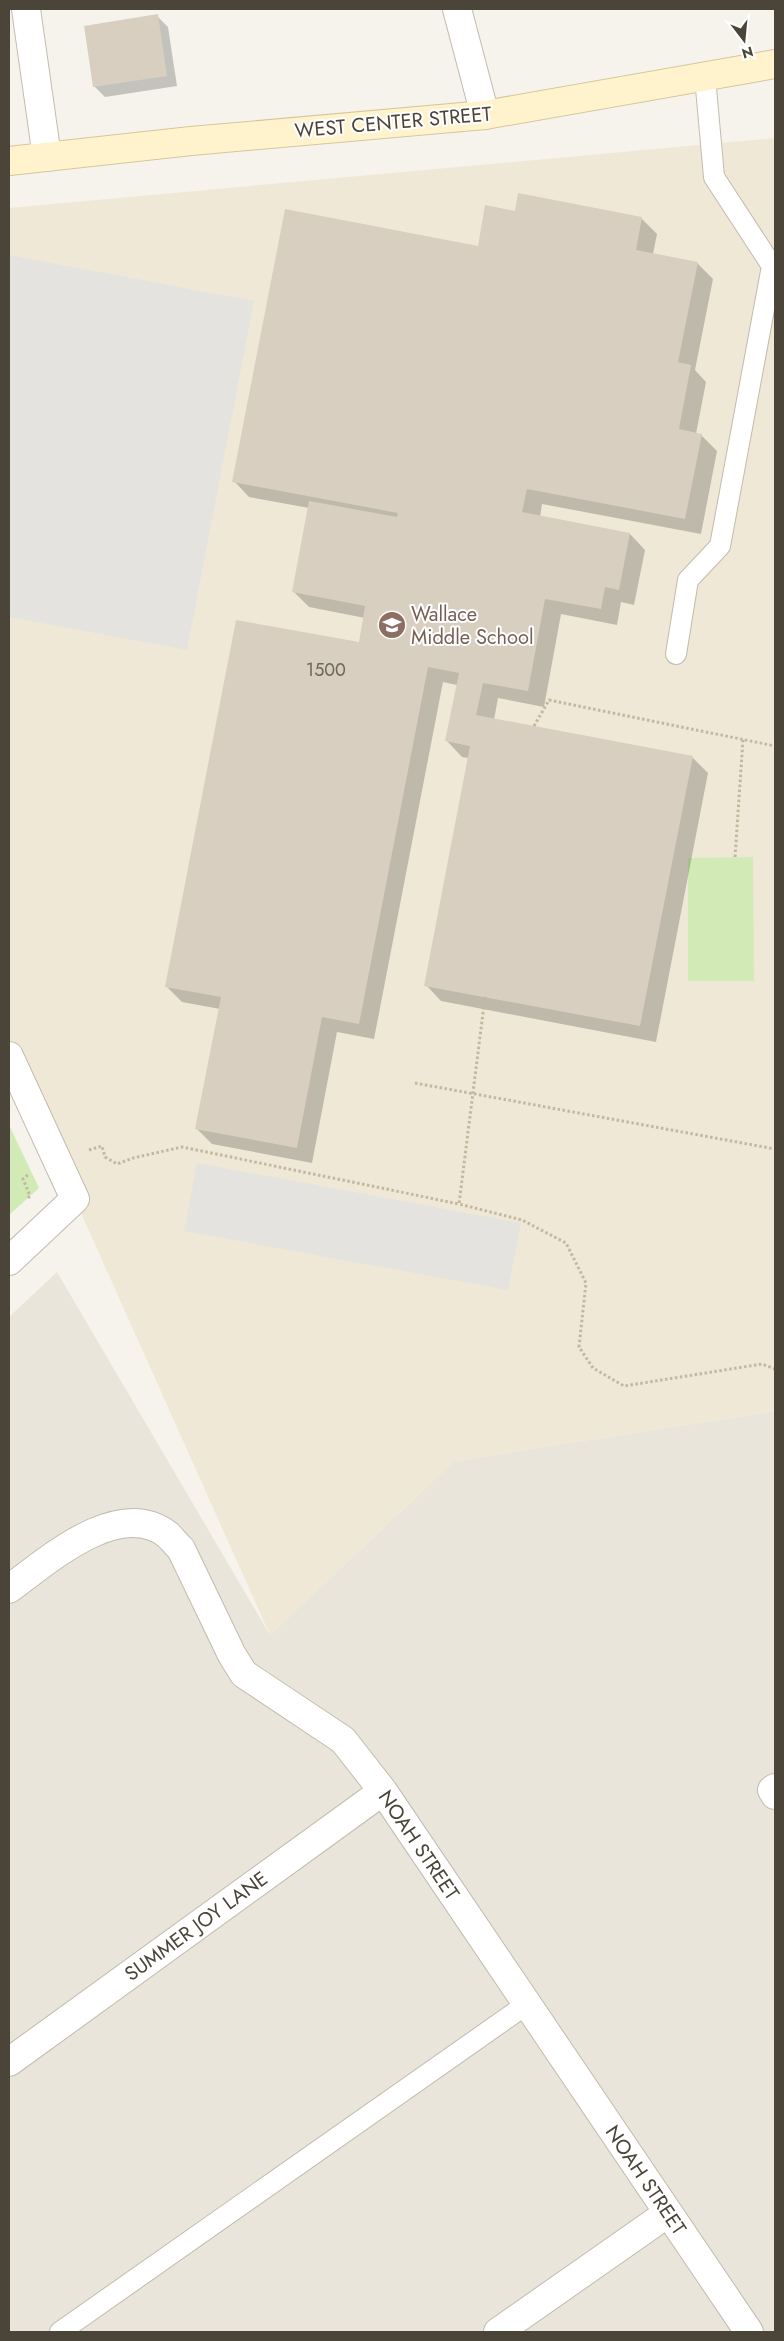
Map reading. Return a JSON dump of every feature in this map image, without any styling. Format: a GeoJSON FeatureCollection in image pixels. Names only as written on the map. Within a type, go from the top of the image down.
{"type":"FeatureCollection","features":[{"type":"Feature","properties":{"kind":"street"},"geometry":{"type":"LineString","coordinates":[[26,9],[47,157]]}},
{"type":"Feature","properties":{"kind":"street"},"geometry":{"type":"LineString","coordinates":[[457,9],[485,115]]}},
{"type":"Feature","properties":{"kind":"street","name":"WEST CENTER STREET"},"geometry":{"type":"LineString","coordinates":[[9,161],[191,141],[485,115],[775,64]]}},
{"type":"Feature","properties":{"kind":"street"},"geometry":{"type":"LineString","coordinates":[[9,1056],[75,1200],[9,1262]]}},
{"type":"Feature","properties":{"kind":"street","name":"NOAH STREET"},"geometry":{"type":"LineString","coordinates":[[9,1589],[72,1543],[95,1531],[114,1525],[136,1524],[154,1527],[167,1534],[181,1549],[232,1656],[244,1674],[343,1740],[383,1791],[749,2332]]}},
{"type":"Feature","properties":{"kind":"street","name":"SUMMER JOY LANE"},"geometry":{"type":"LineString","coordinates":[[9,2062],[383,1791]]}},
{"type":"Feature","properties":{"kind":"street"},"geometry":{"type":"LineString","coordinates":[[498,2332],[668,2213]]}},
{"type":"Feature","properties":{"kind":"lane"},"geometry":{"type":"LineString","coordinates":[[676,654],[688,580],[720,546],[772,266],[714,177],[705,77]]}},
{"type":"Feature","properties":{"kind":"lane"},"geometry":{"type":"LineString","coordinates":[[60,2332],[527,2004]]}},
{"type":"Feature","properties":{"kind":"path"},"geometry":{"type":"LineString","coordinates":[[534,726],[549,700],[775,746]]}},
{"type":"Feature","properties":{"kind":"path"},"geometry":{"type":"LineString","coordinates":[[735,857],[743,740]]}},
{"type":"Feature","properties":{"kind":"path"},"geometry":{"type":"LineString","coordinates":[[458,1204],[485,997]]}},
{"type":"Feature","properties":{"kind":"path"},"geometry":{"type":"LineString","coordinates":[[415,1083],[775,1149]]}},
{"type":"Feature","properties":{"kind":"path"},"geometry":{"type":"LineString","coordinates":[[89,1150],[102,1146],[105,1157],[117,1164],[133,1158],[182,1148],[458,1204],[522,1220],[566,1244],[586,1283],[580,1347],[593,1368],[624,1386],[762,1364],[775,1369]]}},
{"type":"Feature","properties":{"kind":"path"},"geometry":{"type":"LineString","coordinates":[[27,1202],[30,1196],[23,1178],[31,1173]]}},
{"type":"Feature","properties":{"kind":"shaded area","name":"Wallace Middle School"},"geometry":{"type":"Polygon","coordinates":[[[775,138],[775,1411],[454,1461],[270,1635],[85,1222],[9,1043],[9,208],[775,138]]]}},
{"type":"Feature","properties":{"kind":"shaded area"},"geometry":{"type":"Polygon","coordinates":[[[9,255],[254,301],[187,650],[9,617],[9,255]]]}},
{"type":"Feature","properties":{"kind":"shaded area"},"geometry":{"type":"Polygon","coordinates":[[[197,1163],[521,1223],[508,1290],[184,1231],[197,1163]]]}},
{"type":"Feature","properties":{"kind":"shaded area"},"geometry":{"type":"Polygon","coordinates":[[[57,1272],[270,1635],[454,1461],[775,1411],[775,2332],[9,2332],[9,1317],[57,1272]]]}},
{"type":"Feature","properties":{"kind":"green space"},"geometry":{"type":"Polygon","coordinates":[[[753,857],[754,981],[688,981],[688,858],[753,857]]]}},
{"type":"Feature","properties":{"kind":"green space"},"geometry":{"type":"Polygon","coordinates":[[[9,1125],[39,1188],[9,1215],[9,1125]]]}},
{"type":"Feature","properties":{"kind":"building"},"geometry":{"type":"Polygon","coordinates":[[[158,14],[167,76],[93,87],[84,26],[158,14]]]}},
{"type":"Feature","properties":{"kind":"building"},"geometry":{"type":"Polygon","coordinates":[[[518,193],[642,217],[636,250],[698,262],[678,362],[691,365],[679,429],[702,434],[685,519],[527,489],[522,512],[630,533],[619,590],[605,587],[601,609],[545,599],[528,691],[483,683],[476,715],[693,756],[640,1026],[424,986],[470,746],[445,741],[459,673],[428,667],[359,1024],[322,1017],[297,1148],[195,1129],[221,997],[165,987],[236,620],[359,642],[365,606],[292,592],[309,501],[397,517],[398,513],[232,482],[285,209],[478,246],[485,205],[515,211],[518,193]]]}},
{"type":"Feature","properties":{"kind":"place","name":"Wallace Middle School"},"geometry":{"type":"Point","coordinates":[392,625]}}]}
